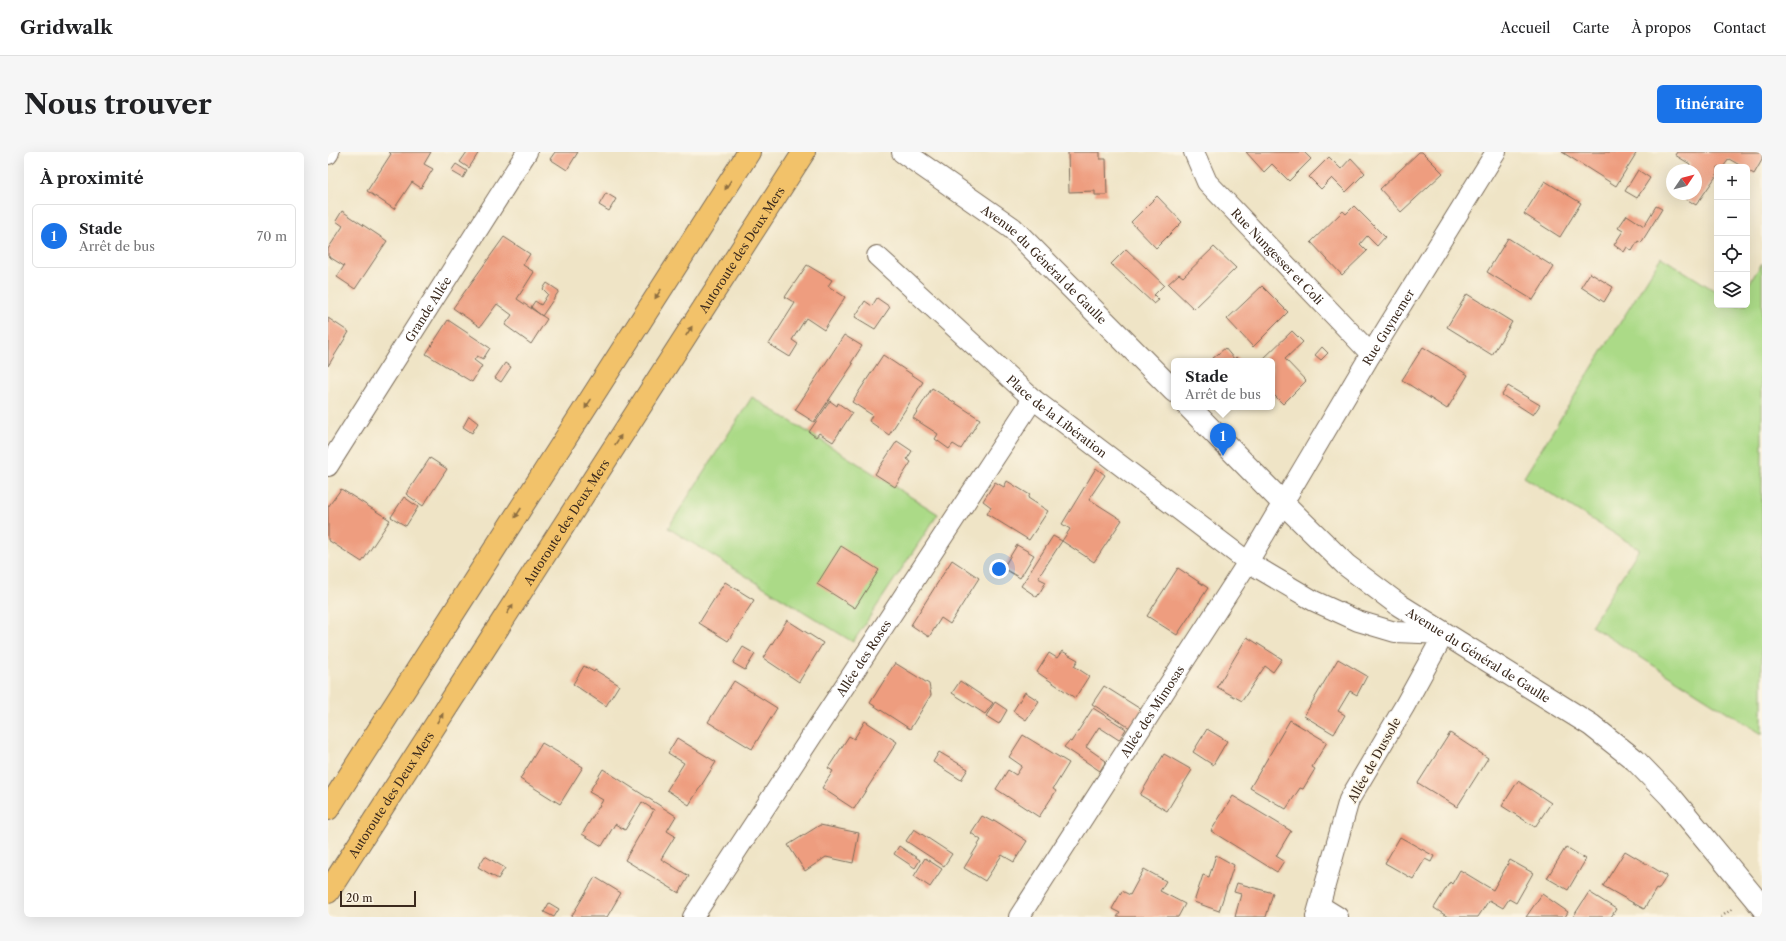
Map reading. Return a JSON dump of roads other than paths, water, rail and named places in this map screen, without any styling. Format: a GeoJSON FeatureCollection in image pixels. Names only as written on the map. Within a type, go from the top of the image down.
{"type":"FeatureCollection","features":[{"type":"Feature","properties":{"kind":"highway"},"geometry":{"type":"LineString","coordinates":[[328,809],[749,152]]}},
{"type":"Feature","properties":{"kind":"highway","name":"Autoroute des Deux Mers"},"geometry":{"type":"LineString","coordinates":[[328,892],[804,152]]}},
{"type":"Feature","properties":{"kind":"street","name":"Grande Allée"},"geometry":{"type":"LineString","coordinates":[[328,466],[527,152]]}},
{"type":"Feature","properties":{"kind":"street","name":"Avenue du Général de Gaulle"},"geometry":{"type":"LineString","coordinates":[[903,152],[1012,228],[1171,388]]}},
{"type":"Feature","properties":{"kind":"street","name":"Rue Nungesser et Coli"},"geometry":{"type":"LineString","coordinates":[[1194,152],[1207,182],[1371,354]]}},
{"type":"Feature","properties":{"kind":"street","name":"Rue Guynemer"},"geometry":{"type":"LineString","coordinates":[[1283,504],[1371,354],[1496,152]]}},
{"type":"Feature","properties":{"kind":"street","name":"Place de la Libération"},"geometry":{"type":"LineString","coordinates":[[877,256],[1033,399],[1248,562],[1314,601],[1358,621],[1395,632],[1444,634]]}},
{"type":"Feature","properties":{"kind":"street","name":"Allée des Roses"},"geometry":{"type":"LineString","coordinates":[[693,917],[1033,399]]}},
{"type":"Feature","properties":{"kind":"street","name":"Avenue du Général de Gaulle"},"geometry":{"type":"LineString","coordinates":[[1192,410],[1283,504],[1346,565],[1399,605],[1591,726],[1635,760],[1671,797],[1762,907]]}},
{"type":"Feature","properties":{"kind":"street","name":"Allée des Mimosas"},"geometry":{"type":"LineString","coordinates":[[1019,917],[1248,562],[1283,504]]}},
{"type":"Feature","properties":{"kind":"street","name":"Allée de Dussole"},"geometry":{"type":"LineString","coordinates":[[1318,911],[1349,800],[1404,707],[1444,634]]}},
{"type":"Feature","properties":{"kind":"street"},"geometry":{"type":"LineString","coordinates":[[1318,911],[1338,917]]}},
{"type":"Feature","properties":{"kind":"place","name":"Stade"},"geometry":{"type":"Point","coordinates":[1223,456]}}]}
